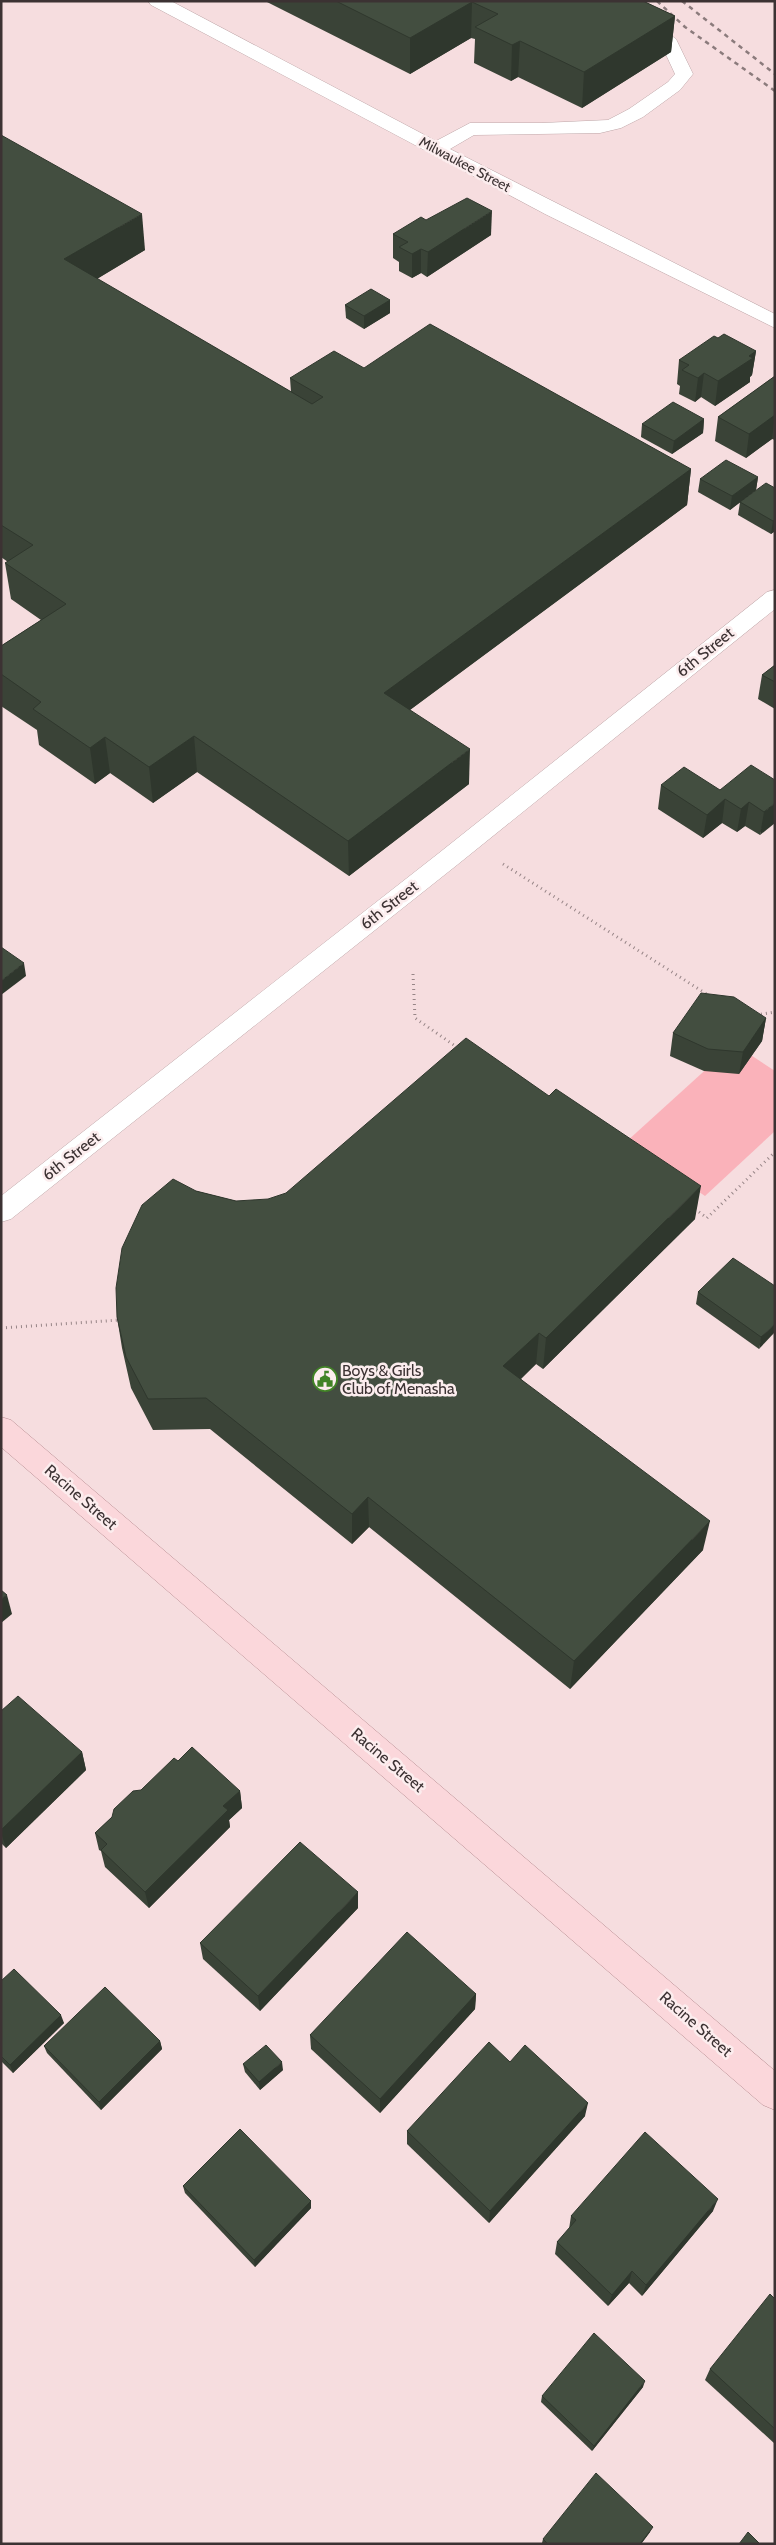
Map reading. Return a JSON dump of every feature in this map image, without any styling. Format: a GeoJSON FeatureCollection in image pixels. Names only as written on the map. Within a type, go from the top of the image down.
{"type":"FeatureCollection","features":[{"type":"Feature","properties":{"kind":"main road","name":"Racine Street"},"geometry":{"type":"LineString","coordinates":[[1,1429],[775,2093]]}},
{"type":"Feature","properties":{"kind":"street","name":"Milwaukee Street"},"geometry":{"type":"LineString","coordinates":[[157,1],[436,149],[775,322]]}},
{"type":"Feature","properties":{"kind":"street"},"geometry":{"type":"LineString","coordinates":[[436,149],[470,129],[542,130],[600,127],[614,124],[636,113],[674,86],[684,74],[670,43],[609,1]]}},
{"type":"Feature","properties":{"kind":"street","name":"6th Street"},"geometry":{"type":"LineString","coordinates":[[1,1211],[448,859],[775,597]]}},
{"type":"Feature","properties":{"kind":"path"},"geometry":{"type":"LineString","coordinates":[[503,864],[715,1000]]}},
{"type":"Feature","properties":{"kind":"path"},"geometry":{"type":"LineString","coordinates":[[413,974],[415,1018],[464,1052]]}},
{"type":"Feature","properties":{"kind":"path"},"geometry":{"type":"LineString","coordinates":[[748,1016],[775,1012]]}},
{"type":"Feature","properties":{"kind":"path"},"geometry":{"type":"LineString","coordinates":[[691,1207],[707,1218],[775,1152]]}},
{"type":"Feature","properties":{"kind":"path"},"geometry":{"type":"LineString","coordinates":[[1,1328],[122,1320]]}},
{"type":"Feature","properties":{"kind":"shaded area"},"geometry":{"type":"Polygon","coordinates":[[[734,1044],[775,1071],[775,1131],[705,1196],[626,1142],[734,1044]]]}},
{"type":"Feature","properties":{"kind":"building"},"geometry":{"type":"Polygon","coordinates":[[[336,1],[643,1],[675,16],[584,72],[520,41],[512,45],[475,27],[498,14],[472,2],[410,38],[336,1]]]}},
{"type":"Feature","properties":{"kind":"building"},"geometry":{"type":"Polygon","coordinates":[[[1,135],[142,214],[64,259],[312,404],[323,397],[290,378],[334,351],[364,368],[430,324],[691,469],[384,693],[470,749],[348,841],[194,736],[149,767],[105,737],[90,748],[33,709],[41,702],[1,674],[1,646],[66,604],[5,563],[33,545],[1,525],[1,135]]]}},
{"type":"Feature","properties":{"kind":"building"},"geometry":{"type":"Polygon","coordinates":[[[467,198],[492,211],[428,252],[421,249],[412,254],[399,247],[408,242],[393,234],[421,217],[426,220],[467,198]]]}},
{"type":"Feature","properties":{"kind":"building"},"geometry":{"type":"Polygon","coordinates":[[[371,289],[390,300],[364,316],[345,305],[371,289]]]}},
{"type":"Feature","properties":{"kind":"building"},"geometry":{"type":"Polygon","coordinates":[[[724,334],[756,351],[749,356],[753,358],[718,381],[704,373],[698,378],[682,370],[689,365],[679,360],[714,336],[718,338],[724,334]]]}},
{"type":"Feature","properties":{"kind":"building"},"geometry":{"type":"Polygon","coordinates":[[[775,376],[775,415],[749,434],[718,417],[775,376]]]}},
{"type":"Feature","properties":{"kind":"building"},"geometry":{"type":"Polygon","coordinates":[[[673,402],[704,419],[674,441],[642,424],[673,402]]]}},
{"type":"Feature","properties":{"kind":"building"},"geometry":{"type":"Polygon","coordinates":[[[726,460],[758,477],[732,496],[700,479],[726,460]]]}},
{"type":"Feature","properties":{"kind":"building"},"geometry":{"type":"Polygon","coordinates":[[[766,483],[775,488],[775,520],[773,521],[740,502],[766,483]]]}},
{"type":"Feature","properties":{"kind":"building"},"geometry":{"type":"Polygon","coordinates":[[[775,665],[775,682],[762,675],[775,665]]]}},
{"type":"Feature","properties":{"kind":"building"},"geometry":{"type":"Polygon","coordinates":[[[751,765],[775,780],[775,803],[764,812],[749,802],[741,809],[725,799],[707,815],[661,785],[684,767],[720,790],[751,765]]]}},
{"type":"Feature","properties":{"kind":"building"},"geometry":{"type":"Polygon","coordinates":[[[1,947],[24,963],[1,981],[1,947]]]}},
{"type":"Feature","properties":{"kind":"building"},"geometry":{"type":"Polygon","coordinates":[[[701,993],[734,997],[766,1018],[743,1052],[708,1049],[673,1033],[701,993]]]}},
{"type":"Feature","properties":{"kind":"building","name":"Boys & Girls Club of Menasha"},"geometry":{"type":"Polygon","coordinates":[[[466,1038],[549,1096],[556,1089],[701,1186],[546,1338],[539,1333],[503,1366],[710,1521],[574,1661],[368,1497],[352,1514],[206,1398],[148,1399],[126,1357],[117,1317],[116,1288],[122,1248],[142,1205],[173,1179],[196,1191],[236,1201],[268,1199],[286,1193],[466,1038]]]}},
{"type":"Feature","properties":{"kind":"building"},"geometry":{"type":"Polygon","coordinates":[[[733,1258],[775,1286],[775,1324],[761,1337],[698,1292],[733,1258]]]}},
{"type":"Feature","properties":{"kind":"building"},"geometry":{"type":"Polygon","coordinates":[[[1,1590],[7,1595],[1,1599],[1,1590]]]}},
{"type":"Feature","properties":{"kind":"building"},"geometry":{"type":"Polygon","coordinates":[[[18,1696],[82,1752],[1,1830],[1,1711],[18,1696]]]}},
{"type":"Feature","properties":{"kind":"building"},"geometry":{"type":"Polygon","coordinates":[[[192,1747],[240,1791],[223,1806],[228,1810],[145,1892],[101,1850],[107,1844],[95,1833],[112,1817],[114,1809],[133,1791],[141,1790],[174,1758],[178,1761],[192,1747]]]}},
{"type":"Feature","properties":{"kind":"building"},"geometry":{"type":"Polygon","coordinates":[[[300,1842],[358,1892],[258,1996],[200,1943],[300,1842]]]}},
{"type":"Feature","properties":{"kind":"building"},"geometry":{"type":"Polygon","coordinates":[[[407,1932],[476,1994],[380,2099],[310,2035],[407,1932]]]}},
{"type":"Feature","properties":{"kind":"building"},"geometry":{"type":"Polygon","coordinates":[[[14,1969],[61,2015],[10,2065],[1,2056],[1,1981],[14,1969]]]}},
{"type":"Feature","properties":{"kind":"building"},"geometry":{"type":"Polygon","coordinates":[[[105,1987],[160,2041],[99,2102],[44,2046],[105,1987]]]}},
{"type":"Feature","properties":{"kind":"building"},"geometry":{"type":"Polygon","coordinates":[[[489,2042],[510,2062],[525,2045],[588,2103],[490,2211],[407,2131],[489,2042]]]}},
{"type":"Feature","properties":{"kind":"building"},"geometry":{"type":"Polygon","coordinates":[[[266,2045],[282,2062],[259,2082],[243,2064],[266,2045]]]}},
{"type":"Feature","properties":{"kind":"building"},"geometry":{"type":"Polygon","coordinates":[[[240,2129],[311,2201],[254,2260],[183,2186],[240,2129]]]}},
{"type":"Feature","properties":{"kind":"building"},"geometry":{"type":"Polygon","coordinates":[[[645,2132],[718,2199],[646,2285],[632,2271],[612,2295],[557,2242],[576,2220],[571,2216],[645,2132]]]}},
{"type":"Feature","properties":{"kind":"building"},"geometry":{"type":"Polygon","coordinates":[[[770,2294],[775,2299],[775,2429],[710,2369],[770,2294]]]}},
{"type":"Feature","properties":{"kind":"building"},"geometry":{"type":"Polygon","coordinates":[[[594,2333],[645,2381],[594,2446],[542,2396],[594,2333]]]}},
{"type":"Feature","properties":{"kind":"building"},"geometry":{"type":"Polygon","coordinates":[[[596,2473],[653,2527],[640,2544],[548,2544],[543,2539],[596,2473]]]}},
{"type":"Feature","properties":{"kind":"building"},"geometry":{"type":"Polygon","coordinates":[[[748,2532],[760,2544],[739,2544],[748,2532]]]}},
{"type":"Feature","properties":{"kind":"railway"},"geometry":{"type":"LineString","coordinates":[[657,1],[685,27],[775,91]]}},
{"type":"Feature","properties":{"kind":"railway"},"geometry":{"type":"LineString","coordinates":[[682,1],[775,74]]}},
{"type":"Feature","properties":{"kind":"place","name":"Boys & Girls Club of Menasha"},"geometry":{"type":"Point","coordinates":[325,1379]}}]}
